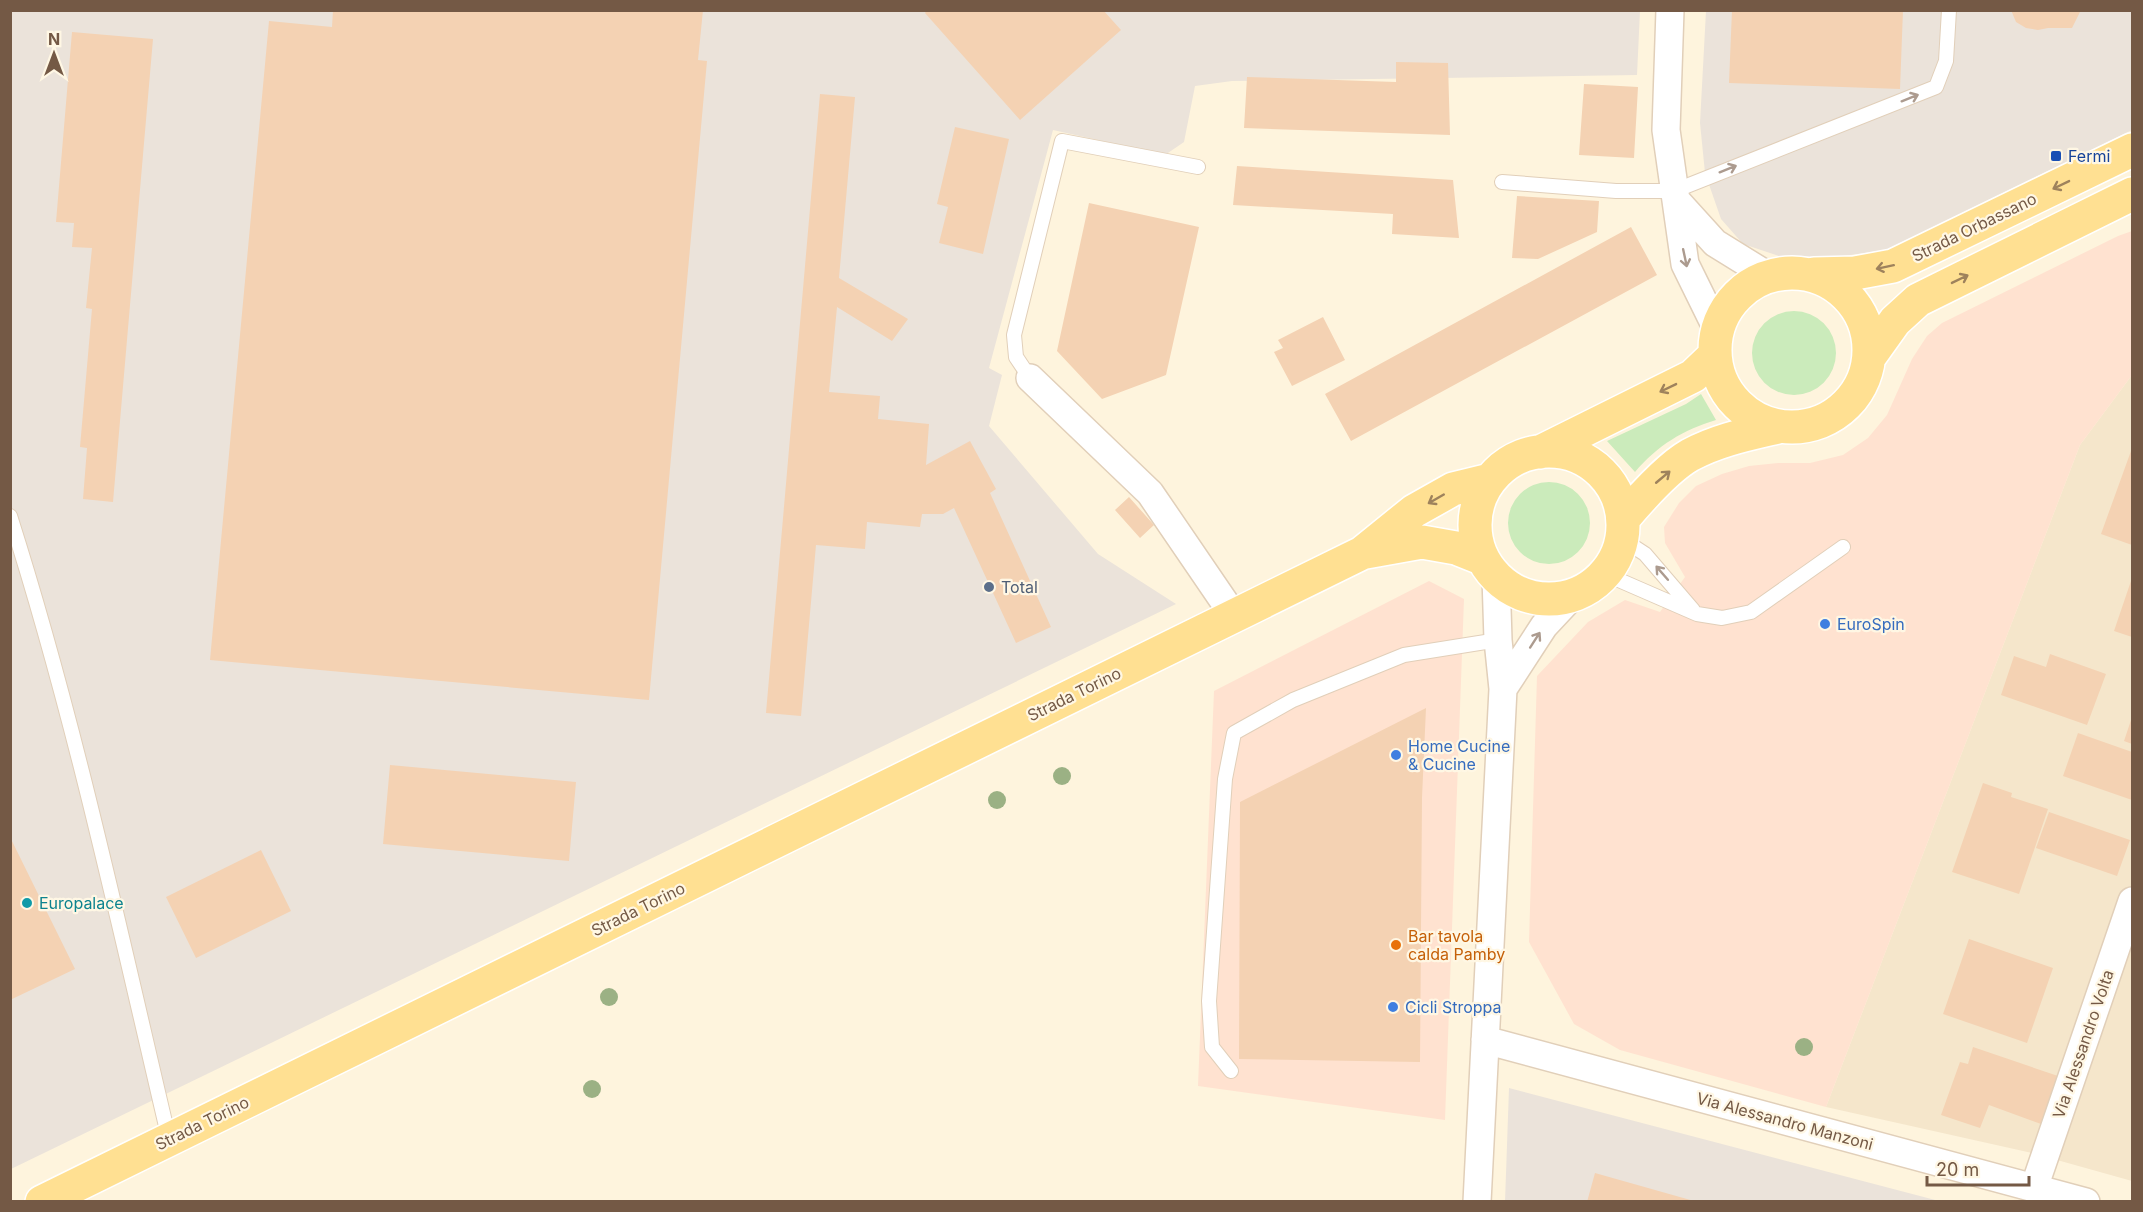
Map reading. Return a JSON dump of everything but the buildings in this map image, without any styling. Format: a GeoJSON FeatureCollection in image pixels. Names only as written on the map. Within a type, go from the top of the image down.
{"type":"FeatureCollection","features":[{"type":"Feature","properties":{"kind":"main road","name":"Strada Orbassano"},"geometry":{"type":"LineString","coordinates":[[1807,274],[1855,273],[1893,266],[2133,150]]}},
{"type":"Feature","properties":{"kind":"main road"},"geometry":{"type":"LineString","coordinates":[[1870,356],[1895,321],[1918,300],[2133,194]]}},
{"type":"Feature","properties":{"kind":"main road"},"geometry":{"type":"LineString","coordinates":[[1540,452],[1560,452],[1579,458],[1596,468],[1609,483],[1619,500],[1622,529],[1616,557],[1605,574],[1591,587],[1573,595],[1553,599],[1532,598],[1512,590],[1489,567],[1475,538],[1474,517],[1480,497],[1490,480],[1504,466],[1521,457],[1540,452],[1693,376],[1716,342],[1725,310],[1738,294],[1755,282],[1780,273],[1807,274],[1826,280],[1843,291],[1857,307],[1868,330],[1870,356],[1864,381],[1850,403],[1830,419],[1805,427],[1779,427],[1732,437],[1688,456],[1651,488],[1622,529]]}},
{"type":"Feature","properties":{"kind":"main road"},"geometry":{"type":"LineString","coordinates":[[1716,342],[1720,380],[1734,402],[1754,418],[1779,427]]}},
{"type":"Feature","properties":{"kind":"main road","name":"Strada Torino"},"geometry":{"type":"LineString","coordinates":[[42,1202],[1362,553],[1414,512],[1454,489],[1490,480]]}},
{"type":"Feature","properties":{"kind":"main road","name":"Strada Torino"},"geometry":{"type":"LineString","coordinates":[[1362,553],[1422,542],[1456,548],[1489,567]]}},
{"type":"Feature","properties":{"kind":"street"},"geometry":{"type":"LineString","coordinates":[[1670,10],[1666,130],[1675,195],[1685,264],[1716,342]]}},
{"type":"Feature","properties":{"kind":"street"},"geometry":{"type":"LineString","coordinates":[[1675,195],[1714,243],[1770,277]]}},
{"type":"Feature","properties":{"kind":"street"},"geometry":{"type":"LineString","coordinates":[[1030,378],[1150,493],[1234,616]]}},
{"type":"Feature","properties":{"kind":"street"},"geometry":{"type":"LineString","coordinates":[[1478,1202],[1503,689],[1489,567]]}},
{"type":"Feature","properties":{"kind":"street"},"geometry":{"type":"LineString","coordinates":[[1503,689],[1544,626],[1573,595]]}},
{"type":"Feature","properties":{"kind":"street","name":"Via Alessandro Volta"},"geometry":{"type":"LineString","coordinates":[[2034,1188],[2133,901]]}},
{"type":"Feature","properties":{"kind":"street","name":"Via Alessandro Manzoni"},"geometry":{"type":"LineString","coordinates":[[1485,1040],[2086,1202]]}},
{"type":"Feature","properties":{"kind":"lane"},"geometry":{"type":"LineString","coordinates":[[1502,182],[1675,195],[1936,87],[1946,61],[1949,10]]}},
{"type":"Feature","properties":{"kind":"lane"},"geometry":{"type":"LineString","coordinates":[[1030,378],[1016,357],[1014,334],[1062,141],[1198,167]]}},
{"type":"Feature","properties":{"kind":"lane"},"geometry":{"type":"LineString","coordinates":[[10,516],[42,615],[114,904],[169,1139]]}},
{"type":"Feature","properties":{"kind":"lane"},"geometry":{"type":"LineString","coordinates":[[1622,529],[1697,614]]}},
{"type":"Feature","properties":{"kind":"lane"},"geometry":{"type":"LineString","coordinates":[[1605,574],[1697,614],[1722,618],[1750,612],[1843,547]]}},
{"type":"Feature","properties":{"kind":"lane"},"geometry":{"type":"LineString","coordinates":[[1231,1071],[1212,1047],[1209,1001],[1225,778],[1234,734],[1293,700],[1404,655],[1498,640]]}},
{"type":"Feature","properties":{"kind":"shaded area"},"geometry":{"type":"Polygon","coordinates":[[[11,11],[1640,11],[1637,75],[1232,81],[1195,86],[1184,142],[1165,155],[1053,130],[989,368],[1002,375],[989,426],[1098,554],[1176,604],[11,1169],[11,11]]]}},
{"type":"Feature","properties":{"kind":"shaded area"},"geometry":{"type":"Polygon","coordinates":[[[1706,11],[2132,11],[2132,130],[1886,250],[1836,257],[1779,256],[1743,244],[1721,219],[1705,173],[1700,123],[1706,11]]]}},
{"type":"Feature","properties":{"kind":"shaded area"},"geometry":{"type":"Polygon","coordinates":[[[2132,231],[2132,375],[2080,445],[1826,1107],[1620,1050],[1574,1024],[1529,942],[1537,676],[1588,622],[1625,600],[1660,612],[1685,577],[1665,543],[1664,527],[1679,503],[1696,486],[1722,474],[1749,466],[1810,463],[1843,455],[1868,438],[1887,415],[1912,359],[1927,336],[1942,323],[2132,231]]]}},
{"type":"Feature","properties":{"kind":"shaded area"},"geometry":{"type":"Polygon","coordinates":[[[2132,375],[2132,1181],[2032,1153],[1826,1107],[2080,445],[2132,375]]]}},
{"type":"Feature","properties":{"kind":"shaded area"},"geometry":{"type":"Polygon","coordinates":[[[1429,581],[1464,599],[1445,1120],[1198,1086],[1214,691],[1429,581]]]}},
{"type":"Feature","properties":{"kind":"shaded area"},"geometry":{"type":"Polygon","coordinates":[[[1509,1088],[1939,1201],[1505,1202],[1509,1088]]]}},
{"type":"Feature","properties":{"kind":"green space"},"geometry":{"type":"Polygon","coordinates":[[[1786,311],[1802,311],[1818,318],[1829,329],[1836,345],[1833,369],[1824,383],[1802,395],[1786,395],[1770,388],[1759,377],[1752,361],[1752,345],[1759,329],[1770,318],[1786,311]]]}},
{"type":"Feature","properties":{"kind":"green space"},"geometry":{"type":"Polygon","coordinates":[[[1701,394],[1716,420],[1693,429],[1662,446],[1635,472],[1607,441],[1686,404],[1701,394]]]}},
{"type":"Feature","properties":{"kind":"green space"},"geometry":{"type":"Polygon","coordinates":[[[1541,482],[1557,482],[1572,489],[1583,500],[1590,515],[1587,539],[1578,552],[1557,564],[1541,564],[1526,557],[1515,546],[1508,531],[1508,515],[1515,500],[1526,489],[1541,482]]]}},
{"type":"Feature","properties":{"kind":"place","name":"Fermi"},"geometry":{"type":"Point","coordinates":[2056,156]}},
{"type":"Feature","properties":{"kind":"place","name":"Total"},"geometry":{"type":"Point","coordinates":[989,587]}},
{"type":"Feature","properties":{"kind":"place","name":"EuroSpin"},"geometry":{"type":"Point","coordinates":[1825,624]}},
{"type":"Feature","properties":{"kind":"place","name":"Home Cucine & Cucine"},"geometry":{"type":"Point","coordinates":[1396,755]}},
{"type":"Feature","properties":{"kind":"place","name":"Europalace"},"geometry":{"type":"Point","coordinates":[27,903]}},
{"type":"Feature","properties":{"kind":"place","name":"Bar tavola calda Pamby"},"geometry":{"type":"Point","coordinates":[1396,945]}},
{"type":"Feature","properties":{"kind":"place","name":"Cicli Stroppa"},"geometry":{"type":"Point","coordinates":[1393,1007]}}]}
